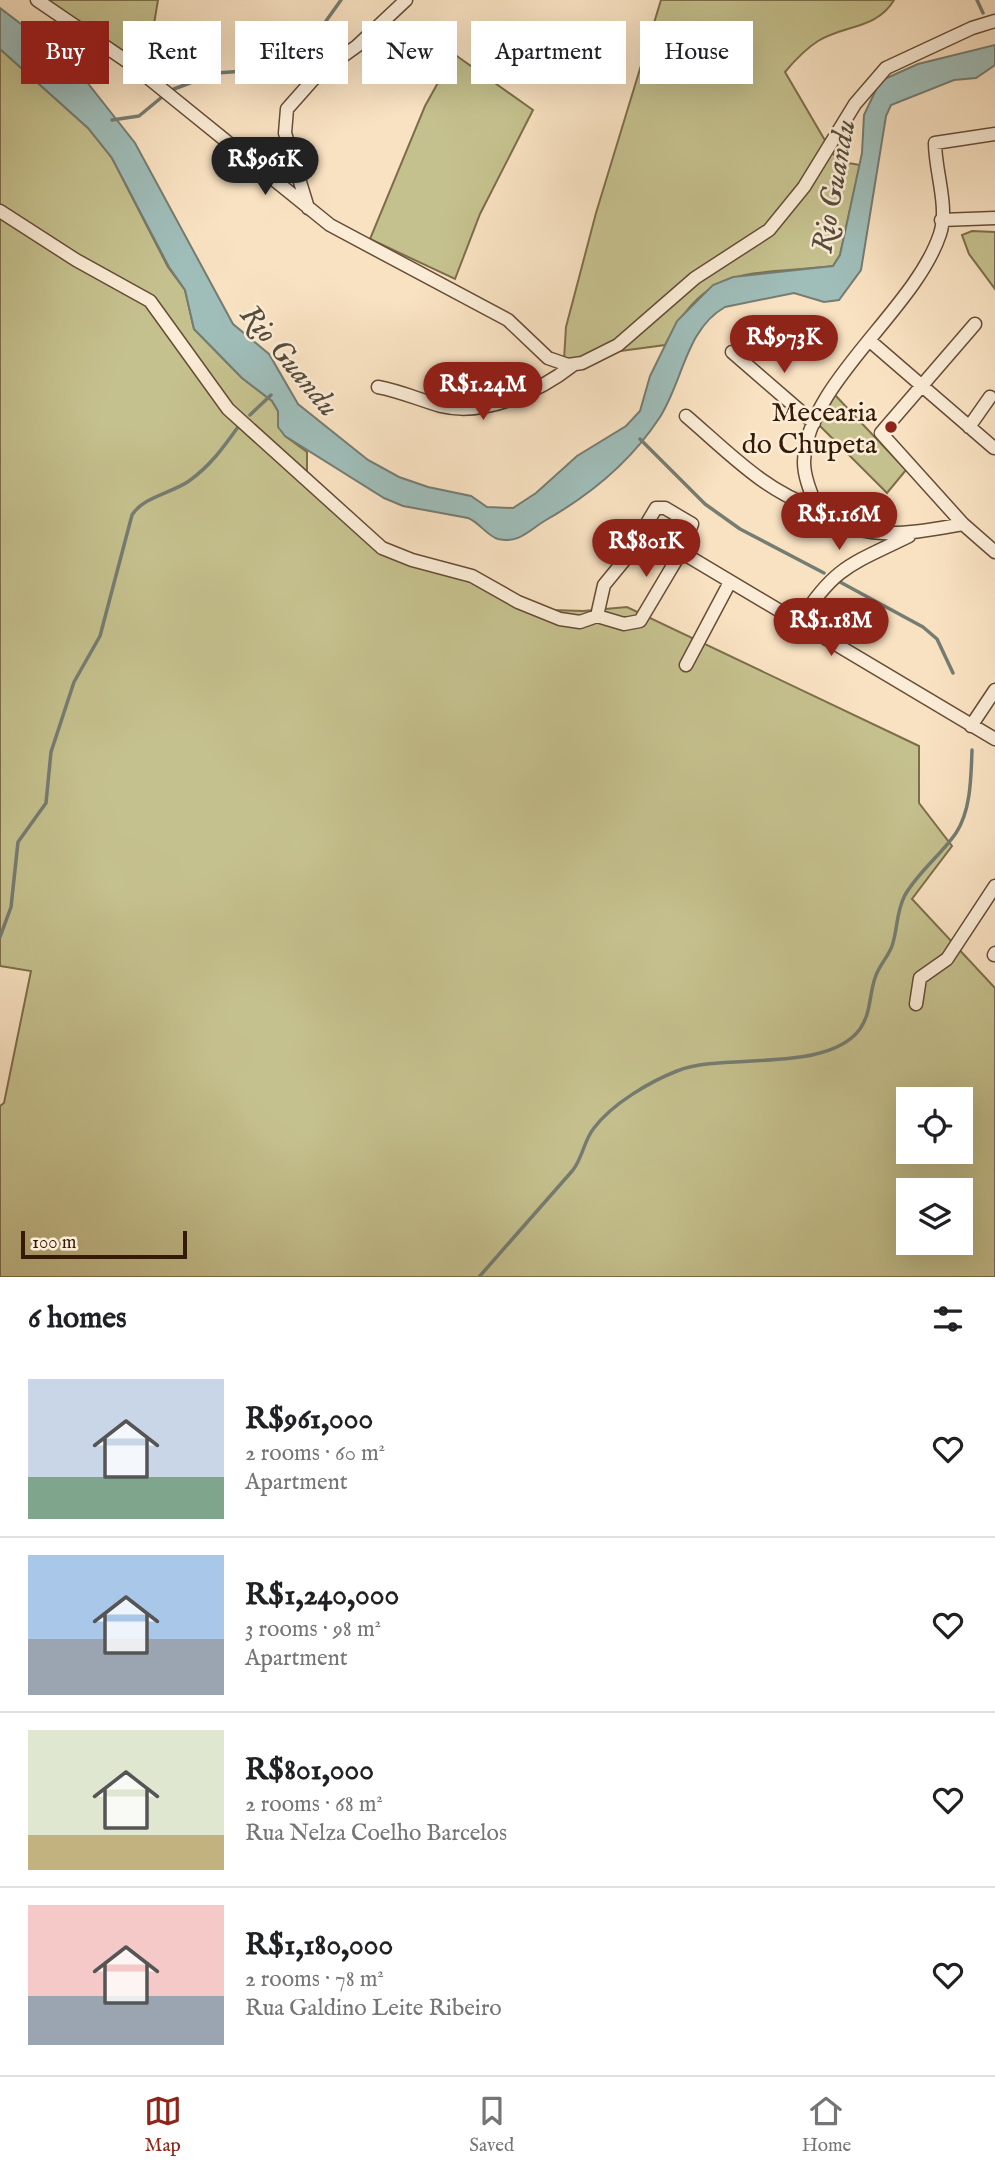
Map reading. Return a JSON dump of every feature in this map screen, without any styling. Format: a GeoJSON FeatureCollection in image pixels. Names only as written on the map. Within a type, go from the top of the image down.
{"type":"FeatureCollection","features":[{"type":"Feature","properties":{"kind":"street"},"geometry":{"type":"LineString","coordinates":[[37,0],[131,64],[307,208],[349,237],[508,320],[557,363],[573,365]]}},
{"type":"Feature","properties":{"kind":"street"},"geometry":{"type":"LineString","coordinates":[[307,208],[285,133],[288,109],[318,74],[357,47],[406,0]]}},
{"type":"Feature","properties":{"kind":"street"},"geometry":{"type":"LineString","coordinates":[[378,387],[410,393],[442,406],[463,408],[498,402],[540,387],[573,365],[628,339],[695,278],[769,230],[804,187],[855,104],[886,68],[972,28],[995,21]]}},
{"type":"Feature","properties":{"kind":"street"},"geometry":{"type":"LineString","coordinates":[[817,508],[804,464],[814,423],[834,387],[916,278],[940,234],[942,220],[937,142],[995,134]]}},
{"type":"Feature","properties":{"kind":"street"},"geometry":{"type":"LineString","coordinates":[[0,211],[66,254],[150,301],[228,408],[382,548],[412,560],[464,573],[530,608],[570,621],[590,620],[597,616],[624,624],[640,621],[681,552],[692,524],[665,508],[657,507],[627,557],[604,586],[597,616]]}},
{"type":"Feature","properties":{"kind":"street"},"geometry":{"type":"LineString","coordinates":[[942,220],[995,218]]}},
{"type":"Feature","properties":{"kind":"street"},"geometry":{"type":"LineString","coordinates":[[975,324],[881,433],[962,524],[995,552]]}},
{"type":"Feature","properties":{"kind":"street"},"geometry":{"type":"LineString","coordinates":[[870,341],[994,448]]}},
{"type":"Feature","properties":{"kind":"street"},"geometry":{"type":"LineString","coordinates":[[733,352],[814,423]]}},
{"type":"Feature","properties":{"kind":"street"},"geometry":{"type":"LineString","coordinates":[[969,427],[990,397]]}},
{"type":"Feature","properties":{"kind":"street"},"geometry":{"type":"LineString","coordinates":[[686,416],[770,486],[859,532],[895,535],[962,524]]}},
{"type":"Feature","properties":{"kind":"street"},"geometry":{"type":"LineString","coordinates":[[800,621],[826,582],[842,569],[919,531]]}},
{"type":"Feature","properties":{"kind":"street"},"geometry":{"type":"LineString","coordinates":[[681,552],[995,739]]}},
{"type":"Feature","properties":{"kind":"street"},"geometry":{"type":"LineString","coordinates":[[687,665],[730,582]]}},
{"type":"Feature","properties":{"kind":"street"},"geometry":{"type":"LineString","coordinates":[[971,726],[995,690]]}},
{"type":"Feature","properties":{"kind":"street"},"geometry":{"type":"LineString","coordinates":[[916,1004],[920,978],[947,959],[995,886]]}},
{"type":"Feature","properties":{"kind":"shaded area"},"geometry":{"type":"Polygon","coordinates":[[[44,0],[158,0],[154,21],[123,21],[123,53],[109,46],[109,21],[72,21],[44,0]]]}},
{"type":"Feature","properties":{"kind":"shaded area"},"geometry":{"type":"Polygon","coordinates":[[[661,0],[894,0],[879,16],[818,41],[800,55],[785,72],[833,154],[843,162],[860,165],[840,255],[833,266],[755,273],[734,278],[715,286],[698,299],[681,318],[665,345],[613,352],[563,376],[566,327],[596,213],[640,69],[640,84],[753,84],[753,21],[655,21],[661,0]]]}},
{"type":"Feature","properties":{"kind":"shaded area"},"geometry":{"type":"Polygon","coordinates":[[[0,49],[21,68],[21,84],[39,84],[88,128],[112,158],[168,267],[185,290],[194,329],[242,378],[272,401],[278,411],[285,436],[307,452],[307,481],[388,552],[453,571],[518,600],[552,610],[583,611],[627,607],[919,746],[919,803],[952,846],[912,899],[995,988],[995,1277],[0,1277],[0,1106],[4,1103],[31,971],[0,966],[0,49]]]}},
{"type":"Feature","properties":{"kind":"shaded area"},"geometry":{"type":"Polygon","coordinates":[[[457,56],[471,66],[471,84],[496,84],[533,110],[480,214],[455,279],[370,239],[425,106],[437,84],[457,84],[457,56]]]}},
{"type":"Feature","properties":{"kind":"shaded area"},"geometry":{"type":"Polygon","coordinates":[[[972,231],[995,232],[995,289],[969,254],[962,235],[972,231]]]}},
{"type":"Feature","properties":{"kind":"shaded area"},"geometry":{"type":"Polygon","coordinates":[[[835,395],[906,470],[887,493],[819,425],[835,395]]]}},
{"type":"Feature","properties":{"kind":"water"},"geometry":{"type":"Polygon","coordinates":[[[0,8],[21,24],[21,68],[0,49],[0,8]]]}},
{"type":"Feature","properties":{"kind":"water"},"geometry":{"type":"Polygon","coordinates":[[[995,45],[995,65],[976,78],[954,80],[891,105],[886,116],[861,270],[839,300],[824,302],[794,293],[725,307],[712,317],[693,342],[668,403],[637,448],[594,488],[524,535],[512,540],[494,537],[468,518],[403,506],[384,498],[285,436],[278,427],[278,411],[272,401],[242,378],[194,329],[185,290],[169,267],[112,158],[88,128],[39,84],[88,84],[135,143],[233,324],[269,354],[298,404],[368,460],[399,477],[428,487],[471,496],[487,507],[513,508],[536,493],[577,456],[626,426],[640,411],[650,376],[677,321],[713,285],[733,277],[833,266],[840,255],[862,153],[864,115],[880,81],[918,64],[995,45]]]}},
{"type":"Feature","properties":{"kind":"waterway"},"geometry":{"type":"LineString","coordinates":[[174,89],[216,73],[275,69],[321,28],[341,0]]}},
{"type":"Feature","properties":{"kind":"waterway"},"geometry":{"type":"LineString","coordinates":[[977,0],[983,13]]}},
{"type":"Feature","properties":{"kind":"waterway"},"geometry":{"type":"LineString","coordinates":[[112,120],[139,116],[162,97]]}},
{"type":"Feature","properties":{"kind":"waterway"},"geometry":{"type":"LineString","coordinates":[[250,415],[271,395]]}},
{"type":"Feature","properties":{"kind":"waterway"},"geometry":{"type":"LineString","coordinates":[[0,937],[11,907],[18,842],[46,803],[51,752],[74,682],[100,636],[132,515],[150,499],[197,475],[216,456],[238,427]]}},
{"type":"Feature","properties":{"kind":"waterway"},"geometry":{"type":"LineString","coordinates":[[640,439],[705,504],[740,529],[824,573]]}},
{"type":"Feature","properties":{"kind":"waterway"},"geometry":{"type":"LineString","coordinates":[[840,582],[923,627],[937,639],[953,673]]}},
{"type":"Feature","properties":{"kind":"waterway"},"geometry":{"type":"LineString","coordinates":[[479,1277],[573,1170],[594,1128],[632,1095],[677,1071],[697,1066],[773,1060],[824,1052],[845,1043],[860,1029],[866,1017],[876,974],[892,946],[905,895],[961,824],[969,793],[972,750]]}},
{"type":"Feature","properties":{"kind":"place","name":"Mecearia do Chupeta"},"geometry":{"type":"Point","coordinates":[891,427]}},
{"type":"Feature","properties":{"kind":"water label","name":"Rio Guandu"},"geometry":{"type":"Point","coordinates":[833,186]}},
{"type":"Feature","properties":{"kind":"water label","name":"Rio Guandu"},"geometry":{"type":"Point","coordinates":[290,360]}}]}
